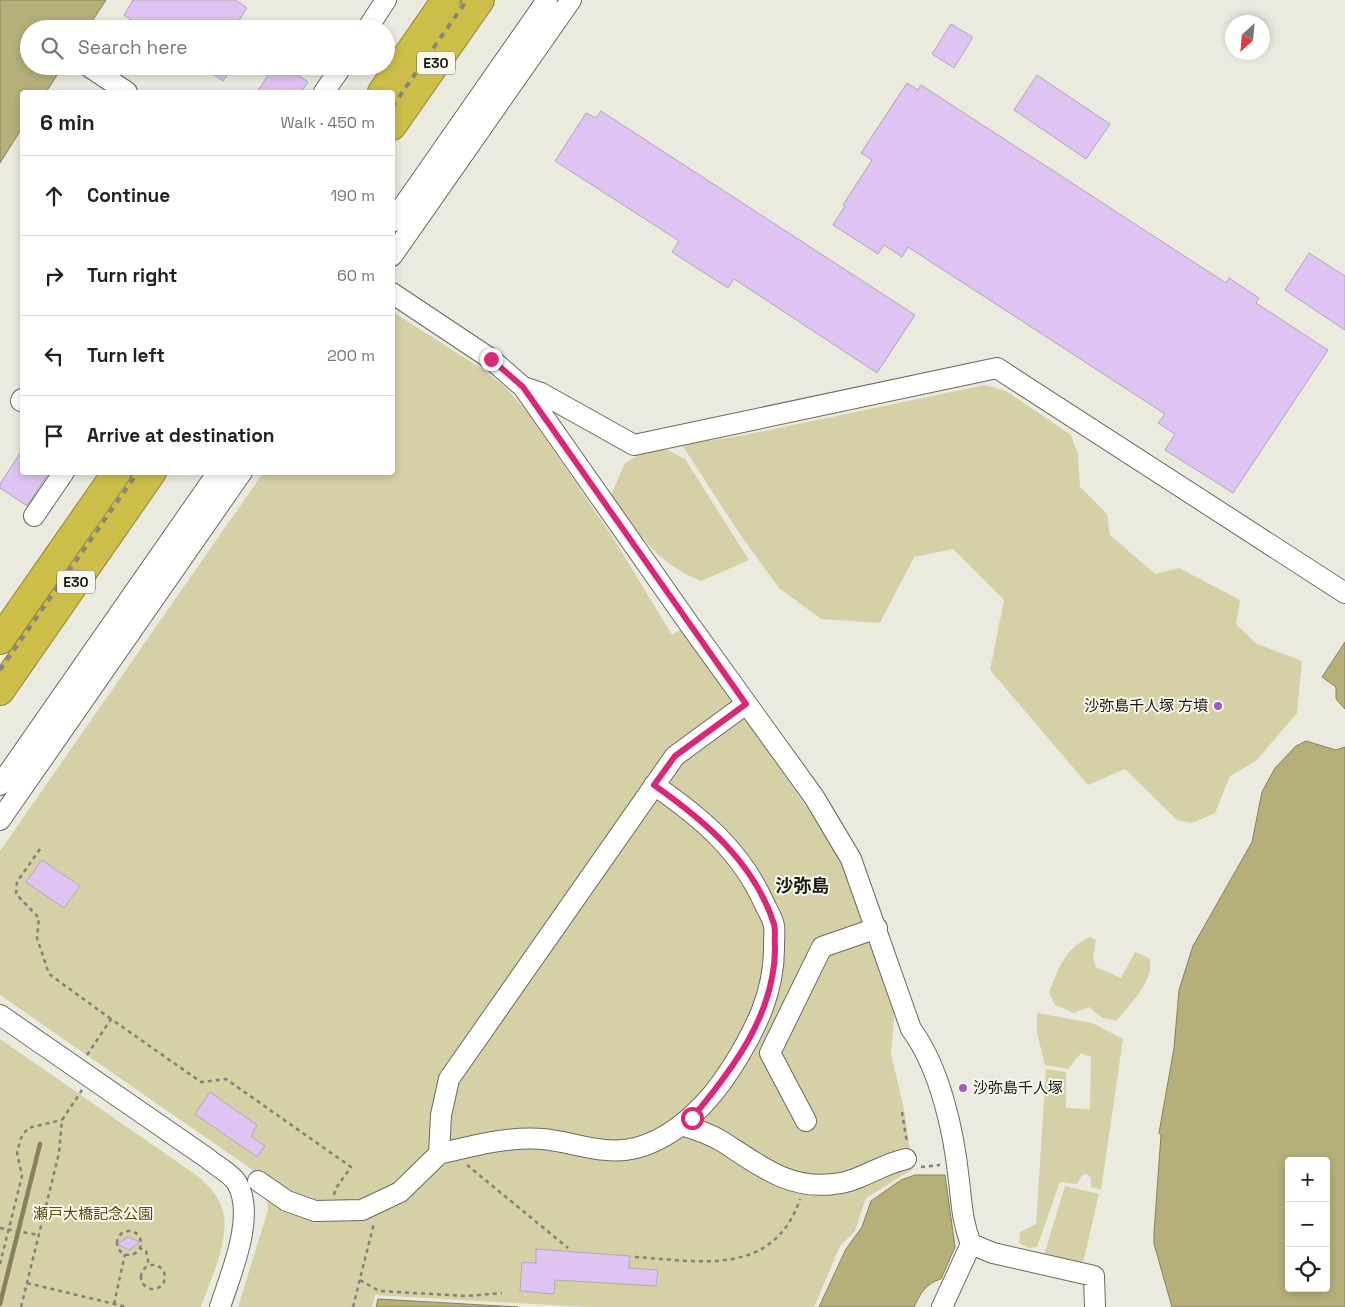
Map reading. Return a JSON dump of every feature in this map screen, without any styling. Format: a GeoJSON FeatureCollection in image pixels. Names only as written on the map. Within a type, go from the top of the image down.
{"type":"FeatureCollection","features":[{"type":"Feature","properties":{"kind":"highway","name":"E30"},"geometry":{"type":"LineString","coordinates":[[395,73],[446,0]]}},
{"type":"Feature","properties":{"kind":"highway","name":"E30"},"geometry":{"type":"LineString","coordinates":[[395,122],[480,0]]}},
{"type":"Feature","properties":{"kind":"highway","name":"E30"},"geometry":{"type":"LineString","coordinates":[[383,90],[394,75]]}},
{"type":"Feature","properties":{"kind":"highway","name":"E30"},"geometry":{"type":"LineString","coordinates":[[0,640],[115,475]]}},
{"type":"Feature","properties":{"kind":"highway","name":"E30"},"geometry":{"type":"LineString","coordinates":[[0,691],[150,475]]}},
{"type":"Feature","properties":{"kind":"street"},"geometry":{"type":"LineString","coordinates":[[373,20],[386,0]]}},
{"type":"Feature","properties":{"kind":"street"},"geometry":{"type":"LineString","coordinates":[[395,218],[548,0]]}},
{"type":"Feature","properties":{"kind":"street"},"geometry":{"type":"LineString","coordinates":[[395,252],[571,0]]}},
{"type":"Feature","properties":{"kind":"street"},"geometry":{"type":"LineString","coordinates":[[102,75],[124,90]]}},
{"type":"Feature","properties":{"kind":"street"},"geometry":{"type":"LineString","coordinates":[[325,90],[336,75]]}},
{"type":"Feature","properties":{"kind":"street"},"geometry":{"type":"LineString","coordinates":[[395,295],[491,359],[523,387],[746,704],[814,797],[851,859],[911,1028],[921,1042],[948,1112],[959,1180],[963,1222],[971,1244],[942,1307]]}},
{"type":"Feature","properties":{"kind":"street"},"geometry":{"type":"LineString","coordinates":[[523,387],[541,393],[634,445],[997,368],[1345,593]]}},
{"type":"Feature","properties":{"kind":"street"},"geometry":{"type":"LineString","coordinates":[[34,516],[62,475]]}},
{"type":"Feature","properties":{"kind":"street"},"geometry":{"type":"LineString","coordinates":[[0,785],[216,475]]}},
{"type":"Feature","properties":{"kind":"street"},"geometry":{"type":"LineString","coordinates":[[0,820],[240,475]]}},
{"type":"Feature","properties":{"kind":"street"},"geometry":{"type":"LineString","coordinates":[[446,1152],[440,1114],[449,1080],[675,756],[746,704]]}},
{"type":"Feature","properties":{"kind":"street"},"geometry":{"type":"LineString","coordinates":[[258,1181],[287,1201],[315,1211],[362,1210],[400,1192],[446,1152],[516,1139],[543,1139],[608,1151],[637,1148],[692,1118],[725,1078],[750,1038],[767,1001],[775,964],[774,926],[756,885],[727,844],[692,811],[654,785]]}},
{"type":"Feature","properties":{"kind":"street"},"geometry":{"type":"LineString","coordinates":[[806,1121],[770,1053],[822,947],[877,928]]}},
{"type":"Feature","properties":{"kind":"street"},"geometry":{"type":"LineString","coordinates":[[0,1015],[207,1158],[237,1183],[245,1217],[238,1250],[220,1307]]}},
{"type":"Feature","properties":{"kind":"street"},"geometry":{"type":"LineString","coordinates":[[681,1125],[710,1135],[761,1168],[787,1181],[805,1184],[835,1184],[906,1159]]}},
{"type":"Feature","properties":{"kind":"street"},"geometry":{"type":"LineString","coordinates":[[971,1244],[994,1253],[1094,1276],[1096,1307]]}},
{"type":"Feature","properties":{"kind":"path"},"geometry":{"type":"LineString","coordinates":[[40,848],[17,882],[16,894],[39,918],[36,938],[49,974],[201,1082],[226,1078],[351,1167],[336,1188],[330,1212]]}},
{"type":"Feature","properties":{"kind":"path"},"geometry":{"type":"LineString","coordinates":[[84,1058],[111,1019]]}},
{"type":"Feature","properties":{"kind":"path"},"geometry":{"type":"LineString","coordinates":[[21,1307],[59,1153],[62,1120],[82,1090]]}},
{"type":"Feature","properties":{"kind":"path"},"geometry":{"type":"LineString","coordinates":[[0,1264],[22,1176],[17,1152],[20,1138],[28,1128],[62,1120]]}},
{"type":"Feature","properties":{"kind":"path"},"geometry":{"type":"LineString","coordinates":[[446,1152],[458,1158],[568,1248]]}},
{"type":"Feature","properties":{"kind":"path"},"geometry":{"type":"LineString","coordinates":[[634,1257],[720,1262],[746,1256],[773,1241],[789,1222],[805,1184]]}},
{"type":"Feature","properties":{"kind":"path"},"geometry":{"type":"LineString","coordinates":[[353,1307],[378,1204]]}},
{"type":"Feature","properties":{"kind":"path"},"geometry":{"type":"LineString","coordinates":[[0,1228],[15,1229],[39,1235]]}},
{"type":"Feature","properties":{"kind":"path"},"geometry":{"type":"LineString","coordinates":[[125,1232],[136,1233],[140,1240],[140,1247],[134,1253],[126,1254],[120,1250],[117,1243],[119,1236],[125,1232]]}},
{"type":"Feature","properties":{"kind":"path"},"geometry":{"type":"LineString","coordinates":[[140,1247],[146,1250],[149,1265]]}},
{"type":"Feature","properties":{"kind":"path"},"geometry":{"type":"LineString","coordinates":[[114,1304],[126,1254]]}},
{"type":"Feature","properties":{"kind":"path"},"geometry":{"type":"LineString","coordinates":[[149,1265],[160,1267],[165,1274],[164,1282],[158,1288],[151,1288],[142,1281],[143,1270],[149,1265]]}},
{"type":"Feature","properties":{"kind":"path"},"geometry":{"type":"LineString","coordinates":[[360,1280],[378,1291],[466,1296],[502,1293]]}},
{"type":"Feature","properties":{"kind":"path"},"geometry":{"type":"LineString","coordinates":[[27,1283],[127,1307]]}},
{"type":"Feature","properties":{"kind":"green space"},"geometry":{"type":"Polygon","coordinates":[[[395,313],[482,369],[505,387],[525,409],[612,536],[672,635],[683,628],[838,853],[895,1008],[891,1054],[904,1109],[913,1169],[866,1198],[855,1231],[840,1246],[814,1307],[587,1307],[375,1295],[372,1307],[238,1307],[268,1210],[267,1196],[260,1175],[0,995],[0,851],[262,475],[395,475],[395,313]]]}},
{"type":"Feature","properties":{"kind":"green space"},"geometry":{"type":"Polygon","coordinates":[[[985,385],[1006,391],[1071,435],[1078,455],[1080,487],[1107,514],[1110,535],[1155,574],[1179,568],[1240,600],[1236,624],[1257,644],[1302,661],[1297,713],[1256,761],[1230,776],[1215,813],[1192,823],[1177,820],[1125,769],[1088,785],[990,670],[1004,600],[953,549],[914,557],[880,623],[821,619],[779,588],[739,533],[682,445],[745,435],[985,385]]]}},
{"type":"Feature","properties":{"kind":"green space"},"geometry":{"type":"Polygon","coordinates":[[[650,449],[668,450],[685,459],[749,560],[701,581],[685,574],[649,546],[611,495],[625,463],[650,449]]]}},
{"type":"Feature","properties":{"kind":"green space"},"geometry":{"type":"Polygon","coordinates":[[[1090,937],[1096,940],[1093,957],[1096,967],[1121,978],[1135,952],[1149,958],[1149,974],[1145,983],[1135,999],[1117,1020],[1102,1018],[1089,1007],[1074,1013],[1055,1005],[1049,992],[1068,953],[1090,937]]]}},
{"type":"Feature","properties":{"kind":"green space"},"geometry":{"type":"Polygon","coordinates":[[[1037,1013],[1092,1023],[1123,1039],[1101,1190],[1091,1187],[1091,1178],[1087,1174],[1082,1175],[1077,1184],[1060,1182],[1037,1247],[1029,1248],[1019,1243],[1020,1232],[1036,1224],[1046,1069],[1066,1072],[1066,1108],[1090,1109],[1091,1057],[1081,1053],[1068,1069],[1045,1065],[1037,1033],[1037,1013]]]}},
{"type":"Feature","properties":{"kind":"green space","name":"瀬戸大橋記念公園"},"geometry":{"type":"Polygon","coordinates":[[[0,1039],[199,1177],[215,1194],[223,1210],[225,1227],[221,1250],[201,1307],[0,1307],[0,1039]]]}},
{"type":"Feature","properties":{"kind":"green space"},"geometry":{"type":"Polygon","coordinates":[[[1065,1186],[1099,1194],[1082,1267],[1043,1258],[1065,1186]]]}},
{"type":"Feature","properties":{"kind":"shaded area"},"geometry":{"type":"Polygon","coordinates":[[[0,0],[106,0],[93,20],[20,20],[20,75],[57,75],[47,90],[20,90],[20,131],[0,163],[0,0]]]}},
{"type":"Feature","properties":{"kind":"shaded area"},"geometry":{"type":"Polygon","coordinates":[[[1345,642],[1345,709],[1336,699],[1336,687],[1322,677],[1345,642]]]}},
{"type":"Feature","properties":{"kind":"shaded area"},"geometry":{"type":"Polygon","coordinates":[[[1306,741],[1336,750],[1345,747],[1345,1307],[1172,1307],[1154,1244],[1154,1233],[1161,1135],[1159,1133],[1174,1048],[1179,990],[1193,946],[1252,842],[1262,792],[1275,768],[1296,746],[1306,741]]]}},
{"type":"Feature","properties":{"kind":"shaded area"},"geometry":{"type":"Polygon","coordinates":[[[915,1175],[945,1175],[955,1247],[941,1279],[931,1283],[924,1290],[914,1307],[819,1307],[846,1249],[862,1227],[871,1201],[901,1180],[915,1175]]]}},
{"type":"Feature","properties":{"kind":"shaded area"},"geometry":{"type":"Polygon","coordinates":[[[378,1299],[518,1307],[376,1307],[378,1299]]]}},
{"type":"Feature","properties":{"kind":"building"},"geometry":{"type":"Polygon","coordinates":[[[133,0],[236,0],[247,8],[239,20],[132,20],[124,15],[133,0]]]}},
{"type":"Feature","properties":{"kind":"building"},"geometry":{"type":"Polygon","coordinates":[[[951,24],[973,37],[954,68],[932,54],[951,24]]]}},
{"type":"Feature","properties":{"kind":"building"},"geometry":{"type":"Polygon","coordinates":[[[214,75],[227,75],[223,81],[214,75]]]}},
{"type":"Feature","properties":{"kind":"building"},"geometry":{"type":"Polygon","coordinates":[[[268,75],[298,75],[308,82],[302,90],[258,90],[268,75]]]}},
{"type":"Feature","properties":{"kind":"building"},"geometry":{"type":"Polygon","coordinates":[[[1037,75],[1110,124],[1086,159],[1014,110],[1037,75]]]}},
{"type":"Feature","properties":{"kind":"building"},"geometry":{"type":"Polygon","coordinates":[[[907,83],[918,90],[921,85],[1226,283],[1229,278],[1259,298],[1256,303],[1328,350],[1233,493],[1165,450],[1175,434],[1158,423],[1165,414],[908,247],[902,257],[884,245],[878,254],[833,225],[845,206],[843,205],[872,160],[861,153],[907,83]]]}},
{"type":"Feature","properties":{"kind":"building"},"geometry":{"type":"Polygon","coordinates":[[[601,111],[915,315],[877,373],[734,279],[728,288],[672,252],[679,241],[555,161],[586,113],[596,118],[601,111]]]}},
{"type":"Feature","properties":{"kind":"building"},"geometry":{"type":"Polygon","coordinates":[[[1309,253],[1345,276],[1345,330],[1285,290],[1309,253]]]}},
{"type":"Feature","properties":{"kind":"building"},"geometry":{"type":"Polygon","coordinates":[[[20,453],[20,475],[47,475],[27,506],[0,488],[0,484],[20,453]]]}},
{"type":"Feature","properties":{"kind":"building"},"geometry":{"type":"Polygon","coordinates":[[[42,860],[80,886],[64,908],[26,882],[42,860]]]}},
{"type":"Feature","properties":{"kind":"building"},"geometry":{"type":"Polygon","coordinates":[[[210,1092],[257,1125],[251,1136],[265,1146],[257,1157],[195,1114],[210,1092]]]}},
{"type":"Feature","properties":{"kind":"building"},"geometry":{"type":"Polygon","coordinates":[[[128,1237],[140,1242],[129,1250],[117,1244],[128,1237]]]}},
{"type":"Feature","properties":{"kind":"building"},"geometry":{"type":"Polygon","coordinates":[[[536,1249],[630,1256],[629,1268],[658,1270],[656,1286],[555,1280],[554,1294],[520,1291],[522,1262],[536,1263],[536,1249]]]}},
{"type":"Feature","properties":{"kind":"waterway"},"geometry":{"type":"LineString","coordinates":[[0,1304],[40,1144]]}},
{"type":"Feature","properties":{"kind":"railway"},"geometry":{"type":"LineString","coordinates":[[395,103],[467,0]]}},
{"type":"Feature","properties":{"kind":"railway"},"geometry":{"type":"LineString","coordinates":[[0,670],[136,475]]}},
{"type":"Feature","properties":{"kind":"place","name":"沙弥島千人塚 方墳"},"geometry":{"type":"Point","coordinates":[1218,706]}},
{"type":"Feature","properties":{"kind":"place","name":"沙弥島千人塚"},"geometry":{"type":"Point","coordinates":[963,1088]}},
{"type":"Feature","properties":{"kind":"district","name":"沙弥島"},"geometry":{"type":"Point","coordinates":[802,886]}},
{"type":"Feature","properties":{"kind":"route"},"geometry":{"type":"LineString","coordinates":[[491,359],[523,387],[746,704],[675,756],[654,785],[692,811],[727,844],[756,885],[774,926],[775,964],[767,1001],[750,1038],[725,1078],[692,1118]]}}]}
